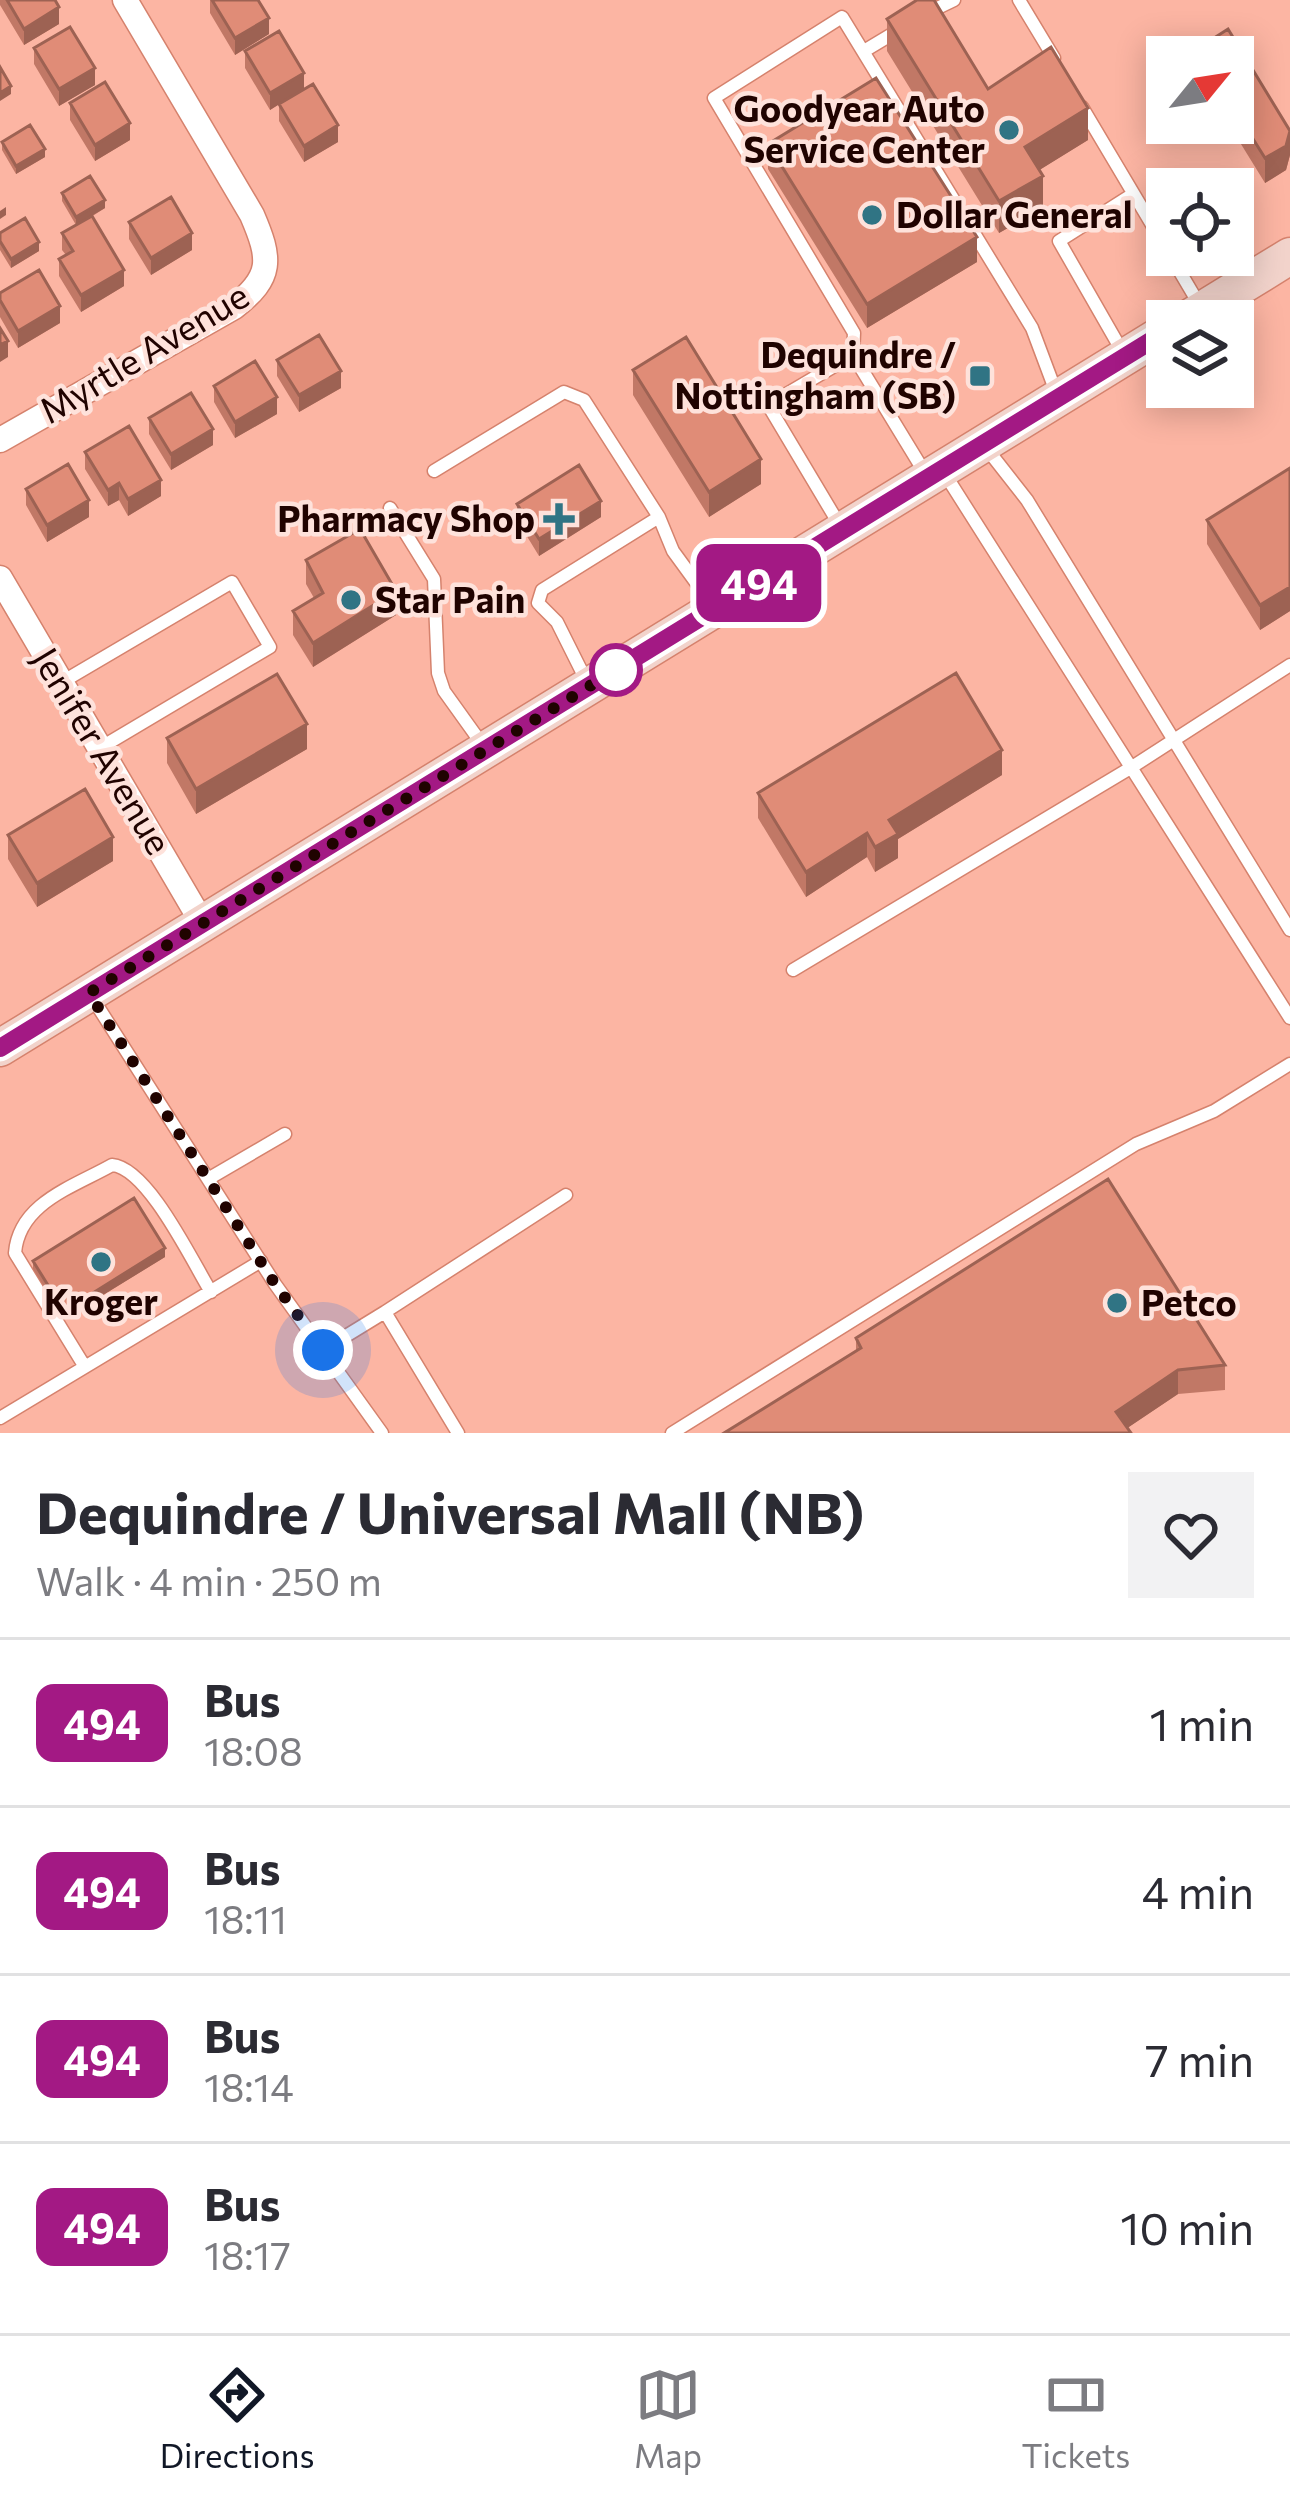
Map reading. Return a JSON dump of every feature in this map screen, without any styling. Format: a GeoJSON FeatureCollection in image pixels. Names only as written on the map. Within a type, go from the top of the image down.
{"type":"FeatureCollection","features":[{"type":"Feature","properties":{"kind":"main road"},"geometry":{"type":"LineString","coordinates":[[1218,300],[1290,256]]}},
{"type":"Feature","properties":{"kind":"main road"},"geometry":{"type":"LineString","coordinates":[[0,1048],[1146,345]]}},
{"type":"Feature","properties":{"kind":"street","name":"Myrtle Avenue"},"geometry":{"type":"LineString","coordinates":[[0,440],[234,307],[257,289],[266,268],[263,240],[252,215],[125,0]]}},
{"type":"Feature","properties":{"kind":"street","name":"Jenifer Avenue"},"geometry":{"type":"LineString","coordinates":[[0,578],[203,924]]}},
{"type":"Feature","properties":{"kind":"lane"},"geometry":{"type":"LineString","coordinates":[[864,51],[954,0]]}},
{"type":"Feature","properties":{"kind":"lane"},"geometry":{"type":"LineString","coordinates":[[1019,0],[1065,78]]}},
{"type":"Feature","properties":{"kind":"lane"},"geometry":{"type":"LineString","coordinates":[[1058,398],[1032,328],[842,16],[714,98],[854,333],[853,355],[1132,767],[1290,1018]]}},
{"type":"Feature","properties":{"kind":"lane"},"geometry":{"type":"LineString","coordinates":[[1076,97],[1146,216]]}},
{"type":"Feature","properties":{"kind":"lane"},"geometry":{"type":"LineString","coordinates":[[1126,357],[1059,241],[1133,194]]}},
{"type":"Feature","properties":{"kind":"lane"},"geometry":{"type":"LineString","coordinates":[[843,530],[768,405],[853,355]]}},
{"type":"Feature","properties":{"kind":"lane"},"geometry":{"type":"LineString","coordinates":[[434,471],[565,392],[575,393],[659,517],[673,551],[716,609]]}},
{"type":"Feature","properties":{"kind":"lane"},"geometry":{"type":"LineString","coordinates":[[984,444],[1027,500],[1290,930]]}},
{"type":"Feature","properties":{"kind":"lane"},"geometry":{"type":"LineString","coordinates":[[390,508],[434,579],[438,673],[444,691],[486,750]]}},
{"type":"Feature","properties":{"kind":"lane"},"geometry":{"type":"LineString","coordinates":[[589,687],[557,622],[538,603],[542,590],[659,517]]}},
{"type":"Feature","properties":{"kind":"lane"},"geometry":{"type":"LineString","coordinates":[[61,682],[232,582],[270,647],[100,748]]}},
{"type":"Feature","properties":{"kind":"lane"},"geometry":{"type":"LineString","coordinates":[[793,970],[1132,767],[1290,665]]}},
{"type":"Feature","properties":{"kind":"lane"},"geometry":{"type":"LineString","coordinates":[[89,993],[261,1262],[382,1433]]}},
{"type":"Feature","properties":{"kind":"lane"},"geometry":{"type":"LineString","coordinates":[[672,1433],[1136,1144],[1214,1111],[1290,1064]]}},
{"type":"Feature","properties":{"kind":"lane"},"geometry":{"type":"LineString","coordinates":[[208,1179],[285,1134]]}},
{"type":"Feature","properties":{"kind":"lane"},"geometry":{"type":"LineString","coordinates":[[85,1367],[15,1253],[16,1236],[32,1209],[112,1166],[124,1166],[146,1187],[211,1292]]}},
{"type":"Feature","properties":{"kind":"lane"},"geometry":{"type":"LineString","coordinates":[[323,1350],[566,1195]]}},
{"type":"Feature","properties":{"kind":"lane"},"geometry":{"type":"LineString","coordinates":[[0,1418],[261,1262]]}},
{"type":"Feature","properties":{"kind":"lane"},"geometry":{"type":"LineString","coordinates":[[385,1312],[458,1433]]}},
{"type":"Feature","properties":{"kind":"building"},"geometry":{"type":"Polygon","coordinates":[[[7,0],[55,0],[59,7],[24,29],[7,0]]]}},
{"type":"Feature","properties":{"kind":"building"},"geometry":{"type":"Polygon","coordinates":[[[212,0],[258,0],[269,18],[235,38],[212,0]]]}},
{"type":"Feature","properties":{"kind":"building","name":"Goodyear Auto Service Center"},"geometry":{"type":"Polygon","coordinates":[[[917,0],[934,0],[988,89],[1051,47],[1088,108],[1025,147],[1043,176],[999,201],[887,19],[917,0]]]}},
{"type":"Feature","properties":{"kind":"building"},"geometry":{"type":"Polygon","coordinates":[[[70,27],[95,68],[59,89],[34,48],[70,27]]]}},
{"type":"Feature","properties":{"kind":"building"},"geometry":{"type":"Polygon","coordinates":[[[279,31],[304,73],[270,93],[245,51],[279,31]]]}},
{"type":"Feature","properties":{"kind":"building"},"geometry":{"type":"Polygon","coordinates":[[[0,67],[11,86],[0,93],[0,67]]]}},
{"type":"Feature","properties":{"kind":"building"},"geometry":{"type":"Polygon","coordinates":[[[1254,72],[1290,131],[1286,146],[1265,158],[1254,140],[1254,72]]]}},
{"type":"Feature","properties":{"kind":"building","name":"Dollar General"},"geometry":{"type":"Polygon","coordinates":[[[876,78],[977,237],[867,304],[768,144],[876,78]]]}},
{"type":"Feature","properties":{"kind":"building"},"geometry":{"type":"Polygon","coordinates":[[[105,82],[130,123],[95,145],[70,103],[105,82]]]}},
{"type":"Feature","properties":{"kind":"building"},"geometry":{"type":"Polygon","coordinates":[[[313,84],[338,125],[304,146],[279,104],[313,84]]]}},
{"type":"Feature","properties":{"kind":"building"},"geometry":{"type":"Polygon","coordinates":[[[30,125],[45,149],[16,166],[2,142],[30,125]]]}},
{"type":"Feature","properties":{"kind":"building"},"geometry":{"type":"Polygon","coordinates":[[[90,176],[105,200],[76,217],[62,193],[90,176]]]}},
{"type":"Feature","properties":{"kind":"building"},"geometry":{"type":"Polygon","coordinates":[[[171,197],[192,233],[151,258],[129,222],[171,197]]]}},
{"type":"Feature","properties":{"kind":"building"},"geometry":{"type":"Polygon","coordinates":[[[92,216],[124,270],[81,295],[59,259],[73,251],[62,233],[92,216]]]}},
{"type":"Feature","properties":{"kind":"building"},"geometry":{"type":"Polygon","coordinates":[[[25,218],[39,242],[11,259],[0,233],[25,218]]]}},
{"type":"Feature","properties":{"kind":"building"},"geometry":{"type":"Polygon","coordinates":[[[39,270],[60,306],[18,331],[0,293],[39,270]]]}},
{"type":"Feature","properties":{"kind":"building"},"geometry":{"type":"Polygon","coordinates":[[[319,335],[341,371],[299,395],[277,360],[319,335]]]}},
{"type":"Feature","properties":{"kind":"building"},"geometry":{"type":"Polygon","coordinates":[[[686,337],[761,459],[709,492],[633,370],[686,337]]]}},
{"type":"Feature","properties":{"kind":"building"},"geometry":{"type":"Polygon","coordinates":[[[255,361],[277,397],[235,422],[214,386],[255,361]]]}},
{"type":"Feature","properties":{"kind":"building"},"geometry":{"type":"Polygon","coordinates":[[[191,393],[213,429],[171,454],[149,418],[191,393]]]}},
{"type":"Feature","properties":{"kind":"building"},"geometry":{"type":"Polygon","coordinates":[[[129,426],[161,480],[128,499],[119,483],[108,490],[85,452],[129,426]]]}},
{"type":"Feature","properties":{"kind":"building"},"geometry":{"type":"Polygon","coordinates":[[[68,464],[89,500],[47,525],[26,489],[68,464]]]}},
{"type":"Feature","properties":{"kind":"building"},"geometry":{"type":"Polygon","coordinates":[[[579,465],[601,501],[539,539],[517,504],[579,465]]]}},
{"type":"Feature","properties":{"kind":"building"},"geometry":{"type":"Polygon","coordinates":[[[1290,468],[1290,587],[1260,605],[1207,520],[1290,468]]]}},
{"type":"Feature","properties":{"kind":"building"},"geometry":{"type":"Polygon","coordinates":[[[360,529],[396,591],[313,643],[293,611],[323,593],[306,560],[360,529]]]}},
{"type":"Feature","properties":{"kind":"building"},"geometry":{"type":"Polygon","coordinates":[[[956,673],[1002,750],[889,820],[898,834],[875,847],[867,833],[806,872],[758,793],[956,673]]]}},
{"type":"Feature","properties":{"kind":"building"},"geometry":{"type":"Polygon","coordinates":[[[277,674],[307,724],[196,789],[167,738],[277,674]]]}},
{"type":"Feature","properties":{"kind":"building"},"geometry":{"type":"Polygon","coordinates":[[[85,789],[113,837],[37,883],[8,835],[85,789]]]}},
{"type":"Feature","properties":{"kind":"building"},"geometry":{"type":"Polygon","coordinates":[[[1108,1179],[1225,1365],[1178,1370],[1116,1412],[1131,1433],[724,1433],[861,1348],[856,1338],[1108,1179]]]}},
{"type":"Feature","properties":{"kind":"building"},"geometry":{"type":"Polygon","coordinates":[[[134,1198],[165,1248],[64,1311],[33,1261],[134,1198]]]}},
{"type":"Feature","properties":{"kind":"bus line","name":"494"},"geometry":{"type":"LineString","coordinates":[[0,1048],[1146,344]]}},
{"type":"Feature","properties":{"kind":"place","name":"Goodyear Auto Service Center"},"geometry":{"type":"Point","coordinates":[1009,130]}},
{"type":"Feature","properties":{"kind":"place","name":"Dollar General"},"geometry":{"type":"Point","coordinates":[872,215]}},
{"type":"Feature","properties":{"kind":"place","name":"Dequindre / Nottingham (SB)"},"geometry":{"type":"Point","coordinates":[980,376]}},
{"type":"Feature","properties":{"kind":"place","name":"Pharmacy Shop"},"geometry":{"type":"Point","coordinates":[559,519]}},
{"type":"Feature","properties":{"kind":"place","name":"Star Pain"},"geometry":{"type":"Point","coordinates":[351,600]}},
{"type":"Feature","properties":{"kind":"place","name":"Kroger"},"geometry":{"type":"Point","coordinates":[101,1262]}},
{"type":"Feature","properties":{"kind":"place","name":"Petco"},"geometry":{"type":"Point","coordinates":[1117,1303]}},
{"type":"Feature","properties":{"kind":"route"},"geometry":{"type":"LineString","coordinates":[[323,1350],[275,1284],[89,993],[616,670]]}}]}
